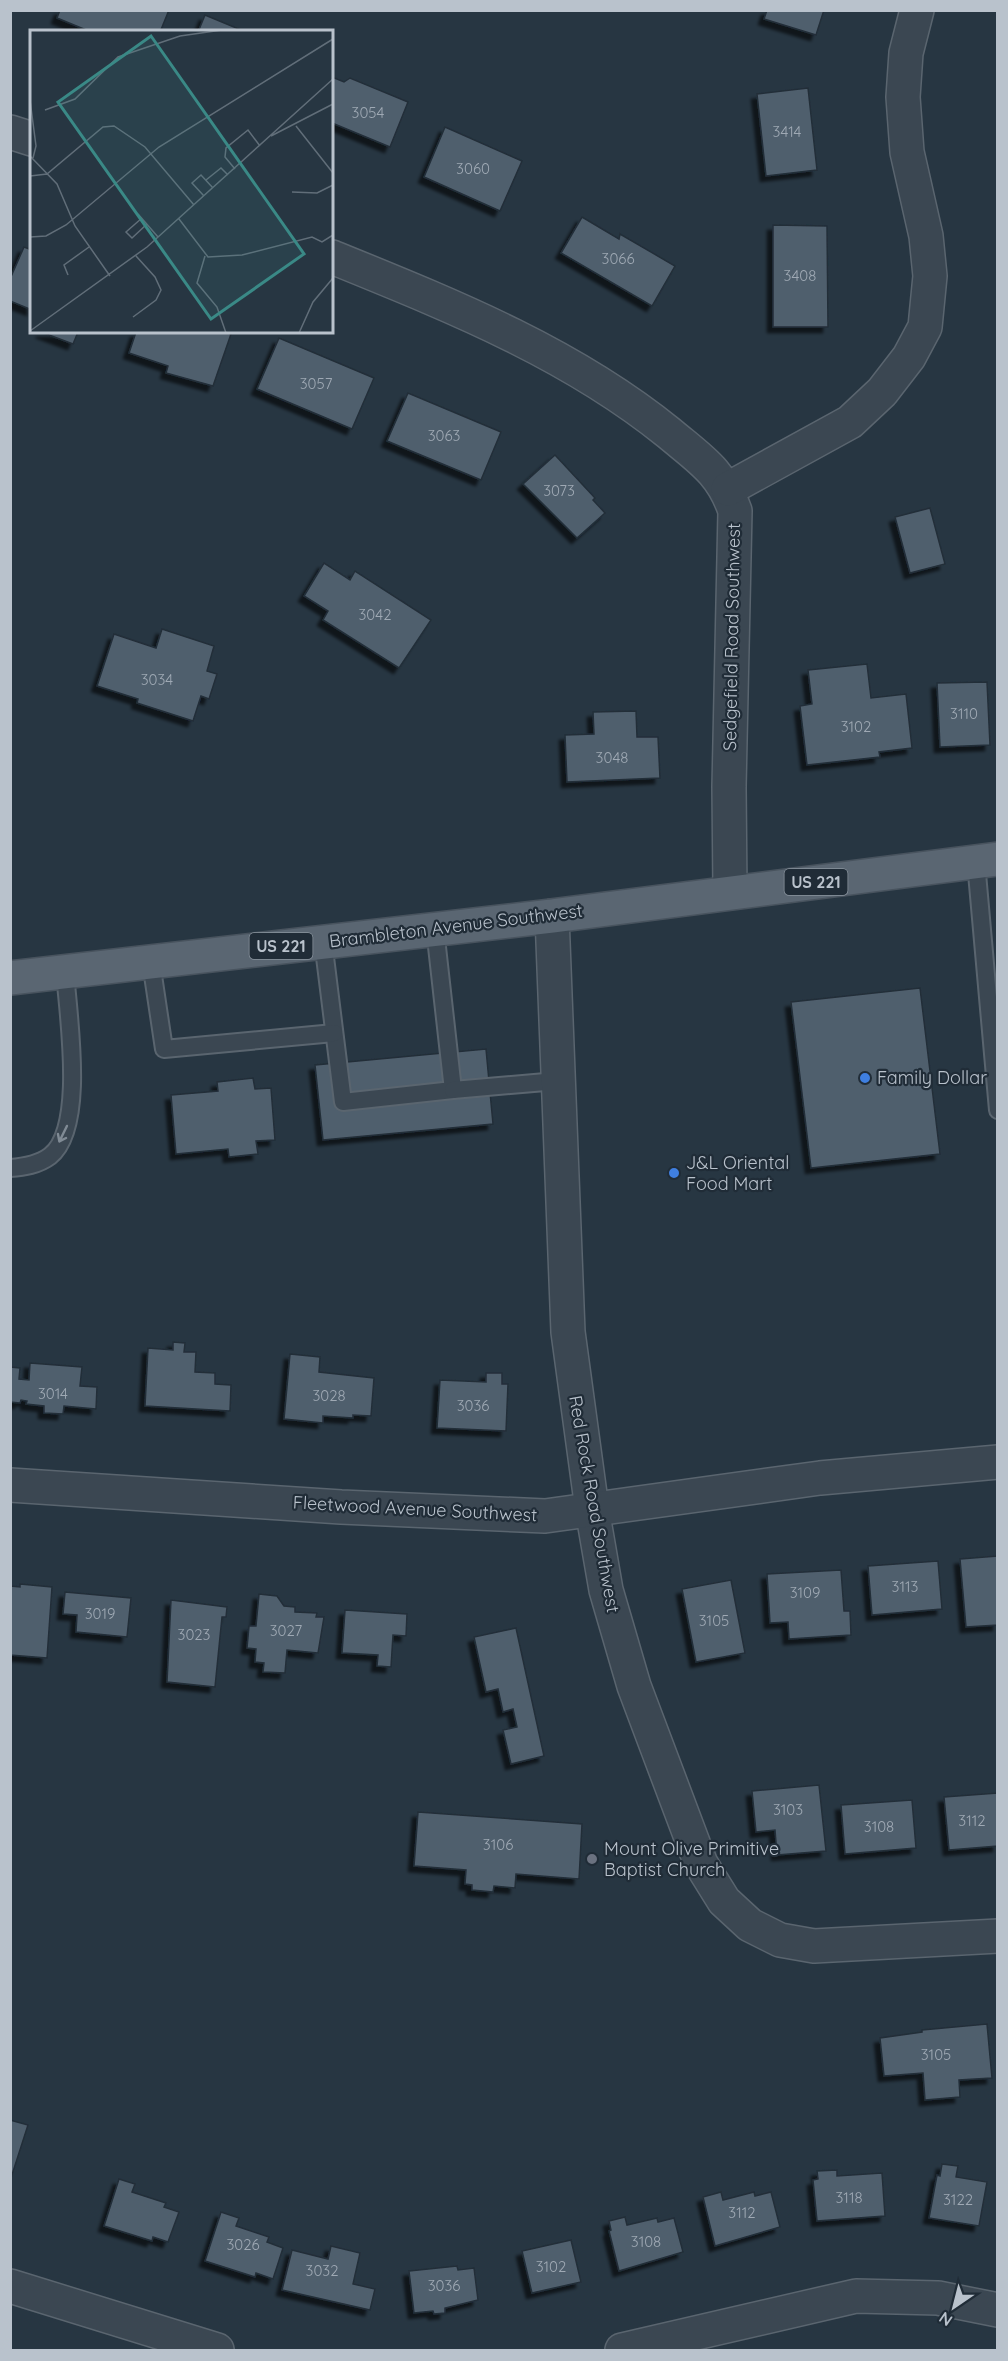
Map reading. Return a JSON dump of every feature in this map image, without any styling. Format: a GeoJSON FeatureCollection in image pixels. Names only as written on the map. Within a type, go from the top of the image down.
{"type":"FeatureCollection","features":[{"type":"Feature","properties":{"kind":"main road","name":"Brambleton Avenue Southwest"},"geometry":{"type":"LineString","coordinates":[[10,978],[552,916],[730,891],[987,861]]}},
{"type":"Feature","properties":{"kind":"street"},"geometry":{"type":"LineString","coordinates":[[728,489],[850,422],[882,392],[909,357],[925,327],[930,276],[926,236],[907,152],[903,97],[906,53],[916,10]]}},
{"type":"Feature","properties":{"kind":"street"},"geometry":{"type":"LineString","coordinates":[[10,132],[30,138]]}},
{"type":"Feature","properties":{"kind":"street","name":"Sedgefield Road Southwest"},"geometry":{"type":"LineString","coordinates":[[333,256],[517,336],[581,371],[653,420],[714,470],[728,489],[735,512],[729,787],[730,891]]}},
{"type":"Feature","properties":{"kind":"street","name":"Red Rock Road Southwest"},"geometry":{"type":"LineString","coordinates":[[552,916],[568,1332],[592,1509],[606,1590],[634,1686],[701,1864],[724,1901],[750,1925],[780,1940],[814,1946],[998,1936]]}},
{"type":"Feature","properties":{"kind":"street","name":"Fleetwood Avenue Southwest"},"geometry":{"type":"LineString","coordinates":[[10,1485],[512,1516],[545,1516],[820,1478],[998,1462]]}},
{"type":"Feature","properties":{"kind":"street"},"geometry":{"type":"LineString","coordinates":[[10,2286],[217,2350]]}},
{"type":"Feature","properties":{"kind":"street"},"geometry":{"type":"LineString","coordinates":[[622,2350],[856,2296],[938,2298],[998,2310]]}},
{"type":"Feature","properties":{"kind":"lane"},"geometry":{"type":"LineString","coordinates":[[987,861],[998,1110]]}},
{"type":"Feature","properties":{"kind":"lane"},"geometry":{"type":"LineString","coordinates":[[435,929],[453,1090]]}},
{"type":"Feature","properties":{"kind":"lane"},"geometry":{"type":"LineString","coordinates":[[323,941],[343,1102],[557,1081]]}},
{"type":"Feature","properties":{"kind":"lane"},"geometry":{"type":"LineString","coordinates":[[151,962],[164,1049],[334,1033]]}},
{"type":"Feature","properties":{"kind":"lane"},"geometry":{"type":"LineString","coordinates":[[10,1168],[28,1167],[51,1155],[65,1134],[72,1108],[65,972]]}},
{"type":"Feature","properties":{"kind":"building"},"geometry":{"type":"Polygon","coordinates":[[[60,10],[169,10],[161,30],[86,30],[57,18],[60,10]]]}},
{"type":"Feature","properties":{"kind":"building"},"geometry":{"type":"Polygon","coordinates":[[[767,10],[824,10],[816,35],[764,19],[767,10]]]}},
{"type":"Feature","properties":{"kind":"building"},"geometry":{"type":"Polygon","coordinates":[[[205,15],[241,30],[199,30],[205,15]]]}},
{"type":"Feature","properties":{"kind":"building"},"geometry":{"type":"Polygon","coordinates":[[[333,77],[344,82],[350,78],[408,102],[390,147],[333,123],[333,77]]]}},
{"type":"Feature","properties":{"kind":"building"},"geometry":{"type":"Polygon","coordinates":[[[808,88],[817,170],[766,176],[757,94],[808,88]]]}},
{"type":"Feature","properties":{"kind":"building"},"geometry":{"type":"Polygon","coordinates":[[[445,127],[522,161],[500,211],[424,177],[445,127]]]}},
{"type":"Feature","properties":{"kind":"building"},"geometry":{"type":"Polygon","coordinates":[[[582,217],[619,239],[620,234],[675,266],[652,306],[561,253],[582,217]]]}},
{"type":"Feature","properties":{"kind":"building"},"geometry":{"type":"Polygon","coordinates":[[[773,225],[827,226],[828,327],[773,327],[773,225]]]}},
{"type":"Feature","properties":{"kind":"building"},"geometry":{"type":"Polygon","coordinates":[[[24,247],[30,249],[30,309],[10,301],[10,279],[24,247]]]}},
{"type":"Feature","properties":{"kind":"building"},"geometry":{"type":"Polygon","coordinates":[[[44,333],[78,333],[73,344],[44,333]]]}},
{"type":"Feature","properties":{"kind":"building"},"geometry":{"type":"Polygon","coordinates":[[[136,333],[231,334],[213,386],[166,373],[168,366],[129,353],[136,333]]]}},
{"type":"Feature","properties":{"kind":"building"},"geometry":{"type":"Polygon","coordinates":[[[279,338],[374,378],[352,429],[257,389],[279,338]]]}},
{"type":"Feature","properties":{"kind":"building"},"geometry":{"type":"Polygon","coordinates":[[[408,393],[501,432],[481,480],[387,441],[408,393]]]}},
{"type":"Feature","properties":{"kind":"building"},"geometry":{"type":"Polygon","coordinates":[[[555,455],[595,498],[593,500],[605,513],[577,538],[523,484],[555,455]]]}},
{"type":"Feature","properties":{"kind":"building"},"geometry":{"type":"Polygon","coordinates":[[[930,508],[945,564],[910,573],[895,517],[930,508]]]}},
{"type":"Feature","properties":{"kind":"building"},"geometry":{"type":"Polygon","coordinates":[[[324,563],[350,580],[355,571],[431,620],[399,668],[323,620],[328,611],[304,596],[324,563]]]}},
{"type":"Feature","properties":{"kind":"building"},"geometry":{"type":"Polygon","coordinates":[[[162,629],[214,646],[207,671],[217,674],[209,699],[201,696],[193,721],[137,703],[138,699],[97,686],[114,634],[156,648],[162,629]]]}},
{"type":"Feature","properties":{"kind":"building"},"geometry":{"type":"Polygon","coordinates":[[[867,664],[871,698],[906,694],[912,748],[879,752],[880,757],[807,765],[800,706],[812,704],[808,670],[867,664]]]}},
{"type":"Feature","properties":{"kind":"building"},"geometry":{"type":"Polygon","coordinates":[[[987,682],[990,745],[940,747],[937,683],[987,682]]]}},
{"type":"Feature","properties":{"kind":"building"},"geometry":{"type":"Polygon","coordinates":[[[636,711],[637,737],[658,737],[660,778],[567,782],[565,735],[594,734],[593,712],[636,711]]]}},
{"type":"Feature","properties":{"kind":"building","name":"Family Dollar"},"geometry":{"type":"Polygon","coordinates":[[[920,988],[940,1154],[811,1168],[791,1002],[920,988]]]}},
{"type":"Feature","properties":{"kind":"building"},"geometry":{"type":"Polygon","coordinates":[[[486,1049],[493,1124],[323,1140],[315,1065],[486,1049]]]}},
{"type":"Feature","properties":{"kind":"building"},"geometry":{"type":"Polygon","coordinates":[[[253,1078],[255,1089],[271,1088],[275,1140],[256,1141],[258,1154],[229,1157],[228,1149],[176,1154],[171,1095],[218,1091],[217,1082],[253,1078]]]}},
{"type":"Feature","properties":{"kind":"building"},"geometry":{"type":"Polygon","coordinates":[[[173,1342],[185,1343],[184,1352],[196,1352],[195,1372],[215,1373],[215,1384],[231,1385],[230,1411],[145,1406],[148,1348],[173,1350],[173,1342]]]}},
{"type":"Feature","properties":{"kind":"building"},"geometry":{"type":"Polygon","coordinates":[[[290,1354],[320,1357],[319,1372],[374,1378],[371,1416],[353,1415],[353,1418],[323,1416],[323,1423],[284,1419],[290,1354]]]}},
{"type":"Feature","properties":{"kind":"building"},"geometry":{"type":"Polygon","coordinates":[[[30,1363],[82,1367],[80,1386],[97,1387],[96,1409],[64,1406],[63,1414],[44,1413],[44,1406],[26,1404],[27,1401],[21,1400],[20,1403],[10,1402],[10,1367],[20,1368],[19,1379],[29,1380],[30,1363]]]}},
{"type":"Feature","properties":{"kind":"building"},"geometry":{"type":"Polygon","coordinates":[[[486,1373],[502,1373],[502,1384],[508,1384],[506,1431],[437,1428],[440,1380],[486,1382],[486,1373]]]}},
{"type":"Feature","properties":{"kind":"building"},"geometry":{"type":"Polygon","coordinates":[[[998,1556],[998,1625],[966,1627],[960,1559],[998,1556]]]}},
{"type":"Feature","properties":{"kind":"building"},"geometry":{"type":"Polygon","coordinates":[[[938,1561],[942,1609],[872,1615],[868,1566],[938,1561]]]}},
{"type":"Feature","properties":{"kind":"building"},"geometry":{"type":"Polygon","coordinates":[[[841,1570],[844,1611],[850,1611],[851,1635],[789,1639],[788,1622],[770,1623],[767,1574],[841,1570]]]}},
{"type":"Feature","properties":{"kind":"building"},"geometry":{"type":"Polygon","coordinates":[[[731,1580],[745,1653],[696,1662],[682,1589],[731,1580]]]}},
{"type":"Feature","properties":{"kind":"building"},"geometry":{"type":"Polygon","coordinates":[[[20,1584],[52,1587],[47,1658],[10,1655],[10,1586],[20,1587],[20,1584]]]}},
{"type":"Feature","properties":{"kind":"building"},"geometry":{"type":"Polygon","coordinates":[[[65,1592],[131,1598],[127,1637],[76,1632],[77,1615],[63,1614],[65,1592]]]}},
{"type":"Feature","properties":{"kind":"building"},"geometry":{"type":"Polygon","coordinates":[[[259,1594],[277,1596],[284,1606],[295,1607],[295,1612],[317,1613],[316,1617],[324,1617],[318,1653],[287,1650],[285,1673],[263,1672],[264,1663],[255,1662],[256,1649],[247,1648],[249,1626],[256,1626],[259,1594]]]}},
{"type":"Feature","properties":{"kind":"building"},"geometry":{"type":"Polygon","coordinates":[[[171,1600],[227,1607],[226,1617],[222,1617],[215,1687],[167,1682],[171,1600]]]}},
{"type":"Feature","properties":{"kind":"building"},"geometry":{"type":"Polygon","coordinates":[[[345,1610],[407,1614],[406,1636],[393,1635],[391,1667],[377,1666],[378,1655],[342,1653],[345,1610]]]}},
{"type":"Feature","properties":{"kind":"building"},"geometry":{"type":"Polygon","coordinates":[[[516,1628],[544,1756],[511,1764],[503,1730],[517,1727],[513,1709],[503,1712],[498,1689],[486,1692],[474,1637],[516,1628]]]}},
{"type":"Feature","properties":{"kind":"building"},"geometry":{"type":"Polygon","coordinates":[[[819,1785],[826,1851],[777,1855],[775,1830],[756,1832],[752,1791],[819,1785]]]}},
{"type":"Feature","properties":{"kind":"building"},"geometry":{"type":"Polygon","coordinates":[[[998,1793],[998,1846],[949,1850],[944,1797],[998,1793]]]}},
{"type":"Feature","properties":{"kind":"building"},"geometry":{"type":"Polygon","coordinates":[[[912,1800],[916,1848],[845,1854],[841,1805],[912,1800]]]}},
{"type":"Feature","properties":{"kind":"building"},"geometry":{"type":"Polygon","coordinates":[[[418,1812],[582,1824],[579,1879],[516,1874],[515,1888],[494,1886],[493,1892],[472,1890],[472,1885],[465,1884],[466,1870],[414,1866],[418,1812]]]}},
{"type":"Feature","properties":{"kind":"building"},"geometry":{"type":"Polygon","coordinates":[[[987,2024],[992,2078],[959,2080],[960,2097],[925,2100],[923,2073],[884,2076],[880,2038],[922,2032],[922,2030],[987,2024]]]}},
{"type":"Feature","properties":{"kind":"building"},"geometry":{"type":"Polygon","coordinates":[[[10,2120],[28,2125],[10,2181],[10,2120]]]}},
{"type":"Feature","properties":{"kind":"building"},"geometry":{"type":"Polygon","coordinates":[[[942,2164],[958,2166],[956,2177],[987,2182],[979,2226],[929,2218],[937,2175],[940,2176],[942,2164]]]}},
{"type":"Feature","properties":{"kind":"building"},"geometry":{"type":"Polygon","coordinates":[[[837,2170],[837,2176],[882,2173],[885,2216],[817,2221],[813,2180],[818,2179],[817,2171],[837,2170]]]}},
{"type":"Feature","properties":{"kind":"building"},"geometry":{"type":"Polygon","coordinates":[[[119,2179],[135,2184],[132,2192],[166,2203],[164,2207],[179,2212],[168,2242],[153,2237],[152,2241],[104,2226],[119,2179]]]}},
{"type":"Feature","properties":{"kind":"building"},"geometry":{"type":"Polygon","coordinates":[[[721,2192],[723,2200],[754,2192],[755,2196],[771,2192],[780,2227],[715,2246],[703,2197],[721,2192]]]}},
{"type":"Feature","properties":{"kind":"building"},"geometry":{"type":"Polygon","coordinates":[[[221,2212],[239,2218],[236,2226],[269,2237],[267,2242],[283,2248],[273,2279],[256,2273],[255,2277],[205,2261],[221,2212]]]}},
{"type":"Feature","properties":{"kind":"building"},"geometry":{"type":"Polygon","coordinates":[[[625,2217],[627,2225],[657,2218],[658,2222],[674,2218],[683,2252],[619,2271],[609,2231],[611,2230],[609,2221],[625,2217]]]}},
{"type":"Feature","properties":{"kind":"building"},"geometry":{"type":"Polygon","coordinates":[[[571,2240],[581,2282],[532,2293],[522,2251],[571,2240]]]}},
{"type":"Feature","properties":{"kind":"building"},"geometry":{"type":"Polygon","coordinates":[[[331,2246],[360,2253],[353,2284],[375,2289],[370,2310],[282,2290],[292,2250],[328,2259],[331,2246]]]}},
{"type":"Feature","properties":{"kind":"building"},"geometry":{"type":"Polygon","coordinates":[[[457,2266],[458,2270],[474,2268],[478,2300],[445,2308],[445,2313],[434,2314],[433,2311],[414,2313],[409,2271],[457,2266]]]}},
{"type":"Feature","properties":{"kind":"place","name":"Family Dollar"},"geometry":{"type":"Point","coordinates":[865,1078]}},
{"type":"Feature","properties":{"kind":"place","name":"J&L Oriental Food Mart"},"geometry":{"type":"Point","coordinates":[674,1173]}},
{"type":"Feature","properties":{"kind":"place","name":"Mount Olive Primitive Baptist Church"},"geometry":{"type":"Point","coordinates":[592,1859]}}]}
